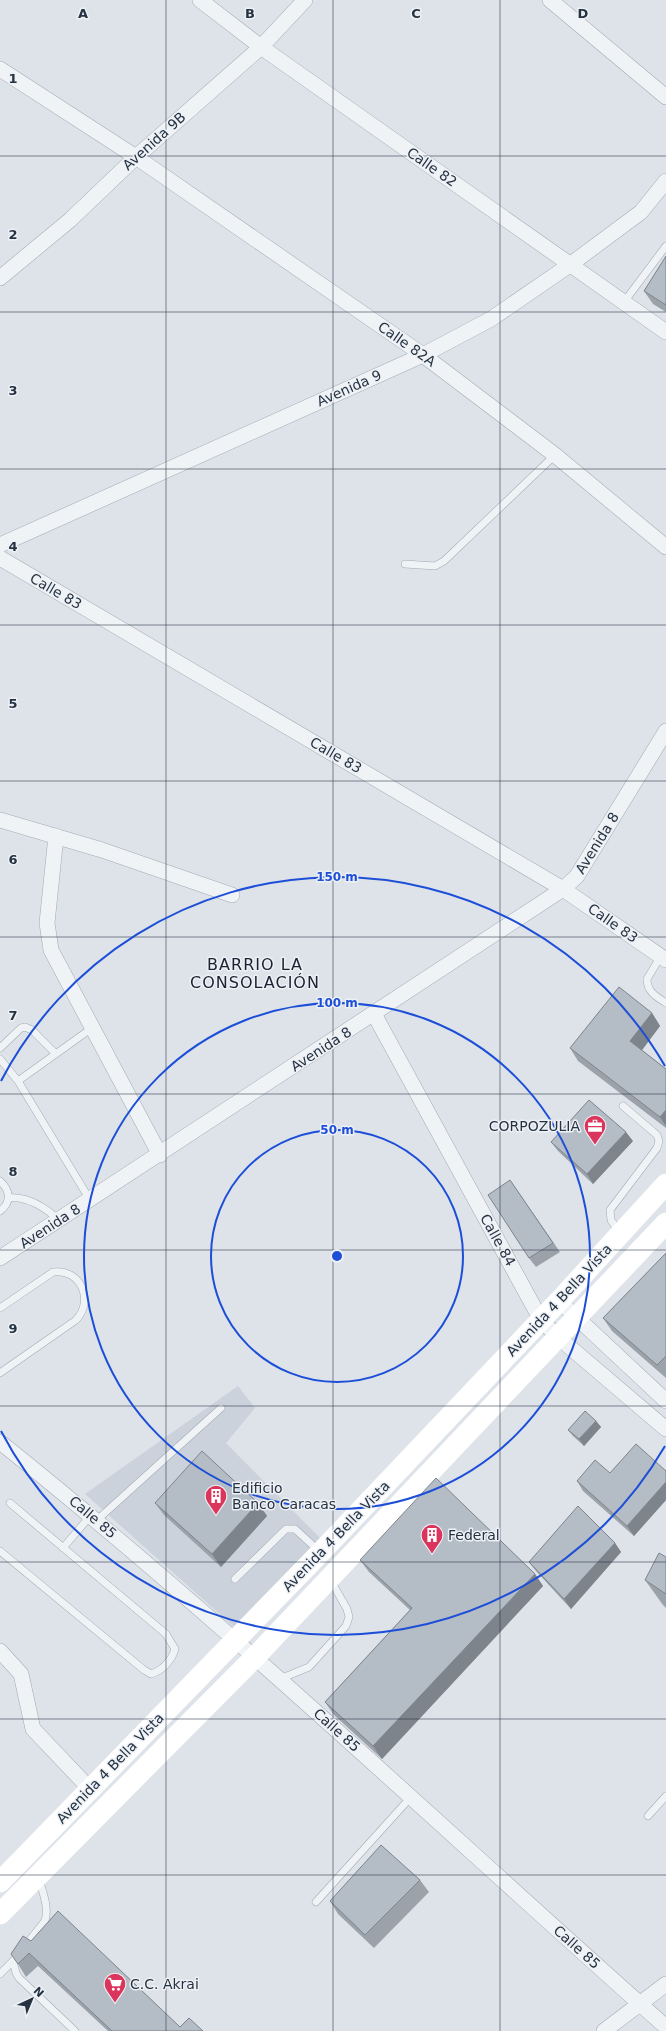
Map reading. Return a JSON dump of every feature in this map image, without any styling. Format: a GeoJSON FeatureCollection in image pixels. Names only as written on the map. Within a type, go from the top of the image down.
{"type":"FeatureCollection","features":[{"type":"Feature","properties":{"kind":"street","name":"Calle 82"},"geometry":{"type":"LineString","coordinates":[[200,0],[261,47],[666,332]]}},
{"type":"Feature","properties":{"kind":"street","name":"Avenida 9B"},"geometry":{"type":"LineString","coordinates":[[0,278],[70,220],[136,157],[261,47],[305,0]]}},
{"type":"Feature","properties":{"kind":"street"},"geometry":{"type":"LineString","coordinates":[[550,0],[666,97]]}},
{"type":"Feature","properties":{"kind":"street","name":"Calle 82A"},"geometry":{"type":"LineString","coordinates":[[0,69],[136,157],[423,355],[555,455],[666,547]]}},
{"type":"Feature","properties":{"kind":"street","name":"Avenida 9"},"geometry":{"type":"LineString","coordinates":[[0,545],[423,355],[491,319],[641,212],[666,181]]}},
{"type":"Feature","properties":{"kind":"street","name":"Calle 83"},"geometry":{"type":"LineString","coordinates":[[0,558],[563,889],[664,958]]}},
{"type":"Feature","properties":{"kind":"street","name":"Avenida 8"},"geometry":{"type":"LineString","coordinates":[[0,1258],[160,1155],[563,889],[577,876],[666,731]]}},
{"type":"Feature","properties":{"kind":"street"},"geometry":{"type":"LineString","coordinates":[[0,820],[102,850],[232,895]]}},
{"type":"Feature","properties":{"kind":"street"},"geometry":{"type":"LineString","coordinates":[[56,836],[47,923],[51,950],[160,1155]]}},
{"type":"Feature","properties":{"kind":"street","name":"Calle 84"},"geometry":{"type":"LineString","coordinates":[[374,1014],[541,1320],[559,1338],[663,1423]]}},
{"type":"Feature","properties":{"kind":"street","name":"Avenida 4 Bella Vista"},"geometry":{"type":"LineString","coordinates":[[0,1882],[321,1552],[559,1301],[666,1184]]}},
{"type":"Feature","properties":{"kind":"street","name":"Avenida 4 Bella Vista"},"geometry":{"type":"LineString","coordinates":[[0,1914],[255,1657],[578,1319],[666,1223]]}},
{"type":"Feature","properties":{"kind":"street"},"geometry":{"type":"LineString","coordinates":[[559,1301],[666,1401]]}},
{"type":"Feature","properties":{"kind":"street","name":"Calle 85"},"geometry":{"type":"LineString","coordinates":[[0,1442],[94,1517],[235,1639],[666,2027]]}},
{"type":"Feature","properties":{"kind":"street"},"geometry":{"type":"LineString","coordinates":[[0,1651],[21,1674],[30,1723],[33,1730],[90,1789]]}},
{"type":"Feature","properties":{"kind":"street"},"geometry":{"type":"LineString","coordinates":[[604,2031],[666,1984]]}},
{"type":"Feature","properties":{"kind":"lane"},"geometry":{"type":"LineString","coordinates":[[624,302],[666,246]]}},
{"type":"Feature","properties":{"kind":"lane"},"geometry":{"type":"LineString","coordinates":[[405,564],[435,566],[444,561],[555,455]]}},
{"type":"Feature","properties":{"kind":"lane"},"geometry":{"type":"LineString","coordinates":[[664,958],[647,979],[647,983],[652,993],[666,1003]]}},
{"type":"Feature","properties":{"kind":"lane"},"geometry":{"type":"LineString","coordinates":[[0,1048],[21,1028],[25,1027],[32,1030],[55,1053]]}},
{"type":"Feature","properties":{"kind":"lane"},"geometry":{"type":"LineString","coordinates":[[18,1081],[55,1053],[92,1028]]}},
{"type":"Feature","properties":{"kind":"lane"},"geometry":{"type":"LineString","coordinates":[[0,1059],[18,1081],[90,1200]]}},
{"type":"Feature","properties":{"kind":"lane"},"geometry":{"type":"LineString","coordinates":[[620,1234],[610,1220],[610,1210],[657,1148],[659,1141],[657,1135],[623,1106]]}},
{"type":"Feature","properties":{"kind":"lane"},"geometry":{"type":"LineString","coordinates":[[0,1180],[7,1189],[9,1198],[5,1207],[0,1211]]}},
{"type":"Feature","properties":{"kind":"lane"},"geometry":{"type":"LineString","coordinates":[[9,1198],[15,1197],[36,1203],[48,1210],[60,1220]]}},
{"type":"Feature","properties":{"kind":"lane"},"geometry":{"type":"LineString","coordinates":[[0,1308],[53,1272],[62,1271],[69,1272],[74,1278],[84,1292],[86,1302],[84,1310],[76,1320],[0,1373]]}},
{"type":"Feature","properties":{"kind":"lane"},"geometry":{"type":"LineString","coordinates":[[63,1548],[94,1517],[221,1408]]}},
{"type":"Feature","properties":{"kind":"lane"},"geometry":{"type":"LineString","coordinates":[[0,1551],[144,1670],[151,1674],[159,1672],[173,1656],[175,1648],[166,1634],[10,1503]]}},
{"type":"Feature","properties":{"kind":"lane"},"geometry":{"type":"LineString","coordinates":[[235,1579],[286,1529],[295,1529],[321,1552]]}},
{"type":"Feature","properties":{"kind":"lane"},"geometry":{"type":"LineString","coordinates":[[280,1679],[309,1667],[346,1626],[349,1617],[347,1609],[330,1579]]}},
{"type":"Feature","properties":{"kind":"lane"},"geometry":{"type":"LineString","coordinates":[[648,1816],[666,1796]]}},
{"type":"Feature","properties":{"kind":"lane"},"geometry":{"type":"LineString","coordinates":[[316,1902],[411,1797]]}},
{"type":"Feature","properties":{"kind":"lane"},"geometry":{"type":"LineString","coordinates":[[0,1974],[13,1961],[45,1921],[47,1913],[46,1903],[38,1875]]}},
{"type":"Feature","properties":{"kind":"lane"},"geometry":{"type":"LineString","coordinates":[[13,1961],[19,1978],[75,2031]]}},
{"type":"Feature","properties":{"kind":"shaded area"},"geometry":{"type":"Polygon","coordinates":[[[238,1386],[255,1408],[226,1443],[320,1538],[234,1627],[85,1494],[238,1386]]]}},
{"type":"Feature","properties":{"kind":"building"},"geometry":{"type":"Polygon","coordinates":[[[666,256],[666,305],[644,291],[666,256]]]}},
{"type":"Feature","properties":{"kind":"building"},"geometry":{"type":"Polygon","coordinates":[[[619,987],[652,1013],[630,1041],[666,1069],[666,1110],[660,1117],[570,1048],[619,987]]]}},
{"type":"Feature","properties":{"kind":"building","name":"CORPOZULIA"},"geometry":{"type":"Polygon","coordinates":[[[589,1100],[626,1132],[587,1174],[551,1142],[589,1100]]]}},
{"type":"Feature","properties":{"kind":"building"},"geometry":{"type":"Polygon","coordinates":[[[510,1180],[553,1243],[529,1258],[488,1195],[510,1180]]]}},
{"type":"Feature","properties":{"kind":"building"},"geometry":{"type":"Polygon","coordinates":[[[666,1253],[666,1356],[657,1365],[603,1318],[666,1253]]]}},
{"type":"Feature","properties":{"kind":"building"},"geometry":{"type":"Polygon","coordinates":[[[585,1411],[596,1421],[579,1439],[568,1430],[585,1411]]]}},
{"type":"Feature","properties":{"kind":"building"},"geometry":{"type":"Polygon","coordinates":[[[636,1444],[666,1471],[666,1482],[627,1526],[577,1481],[595,1460],[610,1473],[636,1444]]]}},
{"type":"Feature","properties":{"kind":"building","name":"Edificio Banco Caracas"},"geometry":{"type":"Polygon","coordinates":[[[202,1451],[258,1503],[212,1554],[155,1503],[202,1451]]]}},
{"type":"Feature","properties":{"kind":"building"},"geometry":{"type":"Polygon","coordinates":[[[436,1478],[535,1574],[373,1746],[325,1702],[412,1608],[360,1560],[436,1478]]]}},
{"type":"Feature","properties":{"kind":"building"},"geometry":{"type":"Polygon","coordinates":[[[578,1506],[615,1543],[564,1599],[529,1562],[578,1506]]]}},
{"type":"Feature","properties":{"kind":"building"},"geometry":{"type":"Polygon","coordinates":[[[659,1553],[666,1557],[666,1594],[645,1580],[659,1553]]]}},
{"type":"Feature","properties":{"kind":"building"},"geometry":{"type":"Polygon","coordinates":[[[381,1845],[420,1880],[365,1935],[330,1901],[381,1845]]]}},
{"type":"Feature","properties":{"kind":"building","name":"C.C. Akrai"},"geometry":{"type":"Polygon","coordinates":[[[58,1911],[180,2027],[189,2018],[203,2031],[112,2031],[29,1953],[18,1964],[11,1954],[23,1936],[31,1941],[58,1911]]]}},
{"type":"Feature","properties":{"kind":"place","name":"CORPOZULIA"},"geometry":{"type":"Point","coordinates":[595,1146]}},
{"type":"Feature","properties":{"kind":"place","name":"Edificio Banco Caracas"},"geometry":{"type":"Point","coordinates":[216,1516]}},
{"type":"Feature","properties":{"kind":"place","name":"Federal"},"geometry":{"type":"Point","coordinates":[432,1554]}},
{"type":"Feature","properties":{"kind":"place","name":"C.C. Akrai"},"geometry":{"type":"Point","coordinates":[115,2004]}},
{"type":"Feature","properties":{"kind":"district","name":"BARRIO LA CONSOLACIÓN"},"geometry":{"type":"Point","coordinates":[255,973]}}]}
